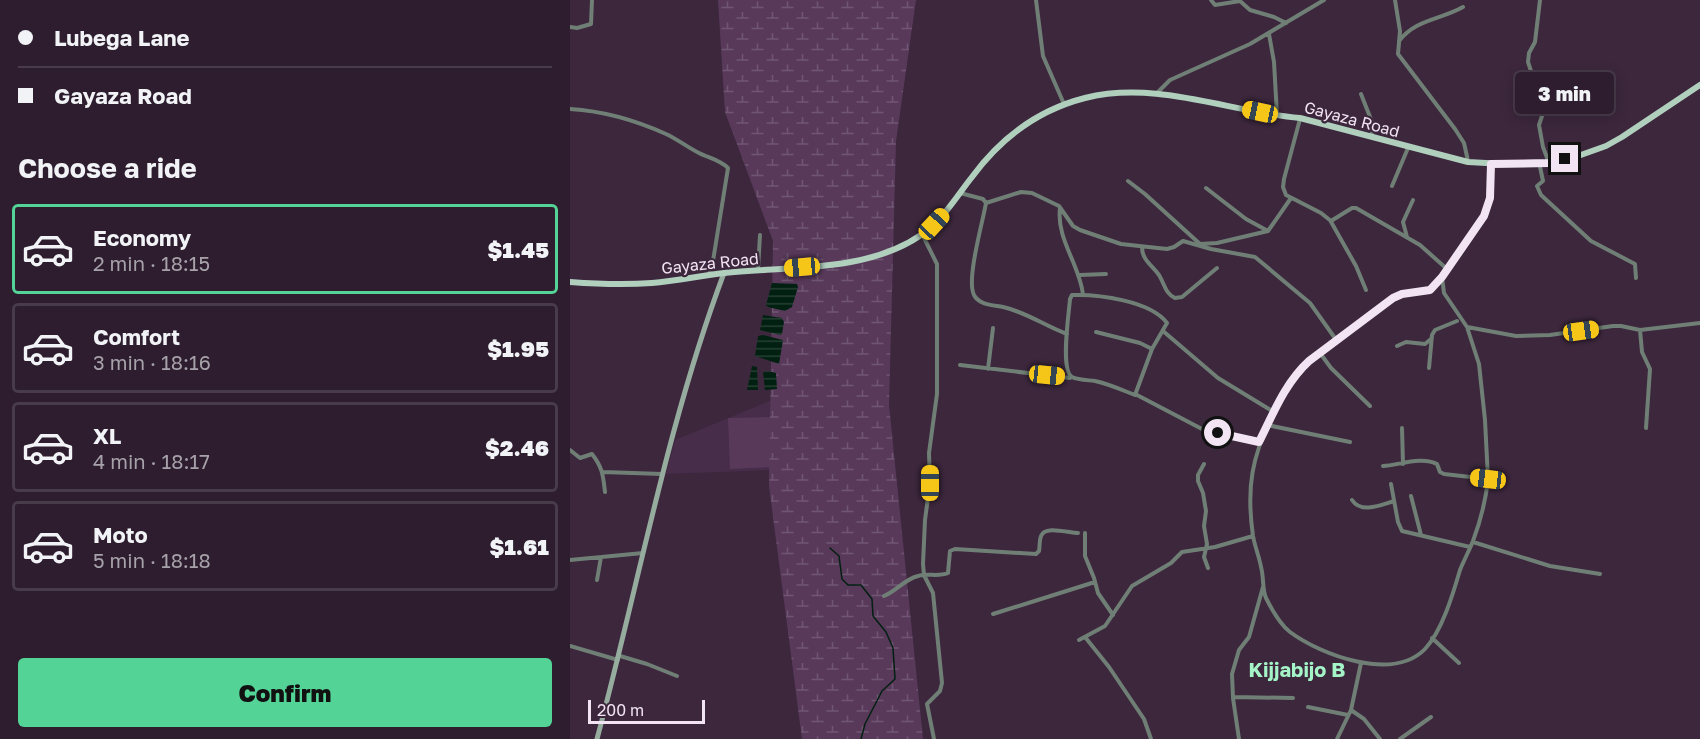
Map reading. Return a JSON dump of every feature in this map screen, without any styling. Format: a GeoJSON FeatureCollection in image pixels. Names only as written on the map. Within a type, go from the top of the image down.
{"type":"FeatureCollection","features":[{"type":"Feature","properties":{"kind":"main road","name":"Gayaza Road"},"geometry":{"type":"LineString","coordinates":[[570,282],[652,283],[724,273],[847,262],[880,256],[922,234],[945,213],[980,167],[1008,137],[1032,121],[1064,105],[1085,98],[1120,93],[1155,94],[1202,100],[1277,116],[1300,118],[1468,162],[1549,163],[1606,146],[1700,85]]}},
{"type":"Feature","properties":{"kind":"street"},"geometry":{"type":"LineString","coordinates":[[570,27],[577,28],[591,24],[592,0]]}},
{"type":"Feature","properties":{"kind":"street"},"geometry":{"type":"LineString","coordinates":[[1036,0],[1043,56],[1064,105]]}},
{"type":"Feature","properties":{"kind":"street"},"geometry":{"type":"LineString","coordinates":[[1211,0],[1215,5],[1240,1],[1250,10],[1274,17],[1286,24]]}},
{"type":"Feature","properties":{"kind":"street"},"geometry":{"type":"LineString","coordinates":[[1155,94],[1170,80],[1250,45],[1324,0]]}},
{"type":"Feature","properties":{"kind":"street"},"geometry":{"type":"LineString","coordinates":[[1395,0],[1400,31],[1398,54],[1455,129],[1464,143],[1468,162]]}},
{"type":"Feature","properties":{"kind":"street"},"geometry":{"type":"LineString","coordinates":[[1540,0],[1535,42],[1529,53],[1528,62],[1544,110],[1539,125],[1542,147],[1549,163]]}},
{"type":"Feature","properties":{"kind":"street"},"geometry":{"type":"LineString","coordinates":[[1398,42],[1421,22],[1463,7]]}},
{"type":"Feature","properties":{"kind":"street"},"geometry":{"type":"LineString","coordinates":[[1269,34],[1277,92],[1277,116]]}},
{"type":"Feature","properties":{"kind":"street"},"geometry":{"type":"LineString","coordinates":[[1361,94],[1372,122],[1372,137]]}},
{"type":"Feature","properties":{"kind":"street"},"geometry":{"type":"LineString","coordinates":[[570,109],[597,111],[634,122],[668,135],[728,168],[709,276]]}},
{"type":"Feature","properties":{"kind":"street"},"geometry":{"type":"LineString","coordinates":[[1300,118],[1283,187],[1286,195],[1330,220],[1356,266],[1366,290]]}},
{"type":"Feature","properties":{"kind":"street"},"geometry":{"type":"LineString","coordinates":[[1392,186],[1408,147]]}},
{"type":"Feature","properties":{"kind":"street"},"geometry":{"type":"LineString","coordinates":[[1539,162],[1543,181],[1537,189],[1541,195],[1591,241],[1635,264],[1636,278]]}},
{"type":"Feature","properties":{"kind":"street"},"geometry":{"type":"LineString","coordinates":[[1239,739],[1232,674],[1239,650],[1249,637],[1263,586],[1263,576],[1253,536],[1250,489],[1259,442],[1298,372],[1376,309],[1402,294],[1430,290],[1442,277],[1484,216],[1490,198],[1491,164]]}},
{"type":"Feature","properties":{"kind":"street"},"geometry":{"type":"LineString","coordinates":[[1128,181],[1198,244],[1217,243],[1268,231],[1291,198]]}},
{"type":"Feature","properties":{"kind":"street"},"geometry":{"type":"LineString","coordinates":[[1206,188],[1246,219],[1268,231]]}},
{"type":"Feature","properties":{"kind":"street"},"geometry":{"type":"LineString","coordinates":[[986,203],[1027,192],[1060,208],[1073,226],[1080,231],[1121,244],[1172,249],[1183,241],[1256,256],[1310,303],[1337,341]]}},
{"type":"Feature","properties":{"kind":"street"},"geometry":{"type":"LineString","coordinates":[[960,193],[983,199],[986,203]]}},
{"type":"Feature","properties":{"kind":"street"},"geometry":{"type":"LineString","coordinates":[[1408,238],[1403,222],[1404,215],[1413,200]]}},
{"type":"Feature","properties":{"kind":"street"},"geometry":{"type":"LineString","coordinates":[[986,203],[975,255],[971,289],[974,295],[984,303],[1005,308],[1067,334]]}},
{"type":"Feature","properties":{"kind":"street"},"geometry":{"type":"LineString","coordinates":[[1060,208],[1061,232],[1080,275],[1083,296]]}},
{"type":"Feature","properties":{"kind":"street"},"geometry":{"type":"LineString","coordinates":[[1330,220],[1356,208],[1420,245],[1447,270]]}},
{"type":"Feature","properties":{"kind":"street"},"geometry":{"type":"LineString","coordinates":[[922,234],[938,264],[937,394],[929,453],[930,483],[923,548],[924,575],[933,593],[942,683],[940,691],[927,704],[934,739]]}},
{"type":"Feature","properties":{"kind":"street"},"geometry":{"type":"LineString","coordinates":[[758,271],[760,235]]}},
{"type":"Feature","properties":{"kind":"street"},"geometry":{"type":"LineString","coordinates":[[1142,247],[1142,254],[1147,262],[1159,275],[1169,295],[1175,298],[1182,297],[1217,268]]}},
{"type":"Feature","properties":{"kind":"street"},"geometry":{"type":"LineString","coordinates":[[597,739],[619,658],[662,474],[694,358],[724,273]]}},
{"type":"Feature","properties":{"kind":"street"},"geometry":{"type":"LineString","coordinates":[[1080,275],[1106,274]]}},
{"type":"Feature","properties":{"kind":"street"},"geometry":{"type":"LineString","coordinates":[[1263,586],[1267,600],[1289,631],[1312,644],[1361,663],[1402,662],[1413,658],[1425,649],[1432,638],[1452,597],[1471,544],[1486,494],[1488,479],[1481,377],[1467,327],[1445,296],[1442,277]]}},
{"type":"Feature","properties":{"kind":"street"},"geometry":{"type":"LineString","coordinates":[[1074,378],[1068,375],[1066,368],[1070,296],[1075,294],[1140,304],[1167,323],[1152,348],[1135,395]]}},
{"type":"Feature","properties":{"kind":"street"},"geometry":{"type":"LineString","coordinates":[[1429,368],[1431,339],[1435,330],[1457,321]]}},
{"type":"Feature","properties":{"kind":"street"},"geometry":{"type":"LineString","coordinates":[[1467,327],[1516,336],[1550,335],[1621,326],[1640,330],[1700,323]]}},
{"type":"Feature","properties":{"kind":"street"},"geometry":{"type":"LineString","coordinates":[[988,369],[993,328]]}},
{"type":"Feature","properties":{"kind":"street"},"geometry":{"type":"LineString","coordinates":[[1640,330],[1642,352],[1650,369],[1646,428]]}},
{"type":"Feature","properties":{"kind":"street"},"geometry":{"type":"LineString","coordinates":[[1162,331],[1218,378],[1274,412]]}},
{"type":"Feature","properties":{"kind":"street"},"geometry":{"type":"LineString","coordinates":[[1096,332],[1139,342],[1152,348]]}},
{"type":"Feature","properties":{"kind":"street"},"geometry":{"type":"LineString","coordinates":[[1397,346],[1406,342],[1425,344],[1431,339]]}},
{"type":"Feature","properties":{"kind":"street"},"geometry":{"type":"LineString","coordinates":[[1320,353],[1330,368],[1370,406]]}},
{"type":"Feature","properties":{"kind":"street"},"geometry":{"type":"LineString","coordinates":[[960,366],[1074,378],[1111,386],[1144,398],[1202,429],[1259,442]]}},
{"type":"Feature","properties":{"kind":"street"},"geometry":{"type":"LineString","coordinates":[[1268,425],[1350,442]]}},
{"type":"Feature","properties":{"kind":"street"},"geometry":{"type":"LineString","coordinates":[[1402,428],[1403,464]]}},
{"type":"Feature","properties":{"kind":"street"},"geometry":{"type":"LineString","coordinates":[[570,450],[580,458],[592,454],[603,472],[605,492]]}},
{"type":"Feature","properties":{"kind":"street"},"geometry":{"type":"LineString","coordinates":[[1383,466],[1432,462],[1437,464],[1440,472],[1444,474],[1488,479]]}},
{"type":"Feature","properties":{"kind":"street"},"geometry":{"type":"LineString","coordinates":[[1204,464],[1198,475],[1198,481],[1206,511],[1204,526],[1207,544],[1204,557],[1208,567]]}},
{"type":"Feature","properties":{"kind":"street"},"geometry":{"type":"LineString","coordinates":[[603,472],[662,474]]}},
{"type":"Feature","properties":{"kind":"street"},"geometry":{"type":"LineString","coordinates":[[1391,484],[1402,531],[1471,544],[1550,566],[1600,574]]}},
{"type":"Feature","properties":{"kind":"street"},"geometry":{"type":"LineString","coordinates":[[1411,496],[1421,535]]}},
{"type":"Feature","properties":{"kind":"street"},"geometry":{"type":"LineString","coordinates":[[1352,500],[1355,505],[1363,508],[1394,501]]}},
{"type":"Feature","properties":{"kind":"street"},"geometry":{"type":"LineString","coordinates":[[884,596],[912,578],[948,573],[951,551],[955,549],[1036,554],[1039,551],[1043,532],[1048,530],[1078,533]]}},
{"type":"Feature","properties":{"kind":"street"},"geometry":{"type":"LineString","coordinates":[[1085,533],[1085,556],[1098,593],[1113,615]]}},
{"type":"Feature","properties":{"kind":"street"},"geometry":{"type":"LineString","coordinates":[[1079,640],[1105,626],[1132,586],[1171,563],[1182,552],[1215,547],[1253,536]]}},
{"type":"Feature","properties":{"kind":"street"},"geometry":{"type":"LineString","coordinates":[[570,560],[643,553]]}},
{"type":"Feature","properties":{"kind":"street"},"geometry":{"type":"LineString","coordinates":[[597,580],[601,557]]}},
{"type":"Feature","properties":{"kind":"street"},"geometry":{"type":"LineString","coordinates":[[993,614],[1095,582]]}},
{"type":"Feature","properties":{"kind":"street"},"geometry":{"type":"LineString","coordinates":[[1085,636],[1110,667],[1144,719],[1151,739]]}},
{"type":"Feature","properties":{"kind":"street"},"geometry":{"type":"LineString","coordinates":[[1432,638],[1459,663]]}},
{"type":"Feature","properties":{"kind":"street"},"geometry":{"type":"LineString","coordinates":[[570,646],[647,664],[676,676]]}},
{"type":"Feature","properties":{"kind":"street"},"geometry":{"type":"LineString","coordinates":[[1336,739],[1350,712],[1361,663]]}},
{"type":"Feature","properties":{"kind":"street"},"geometry":{"type":"LineString","coordinates":[[1233,696],[1293,698]]}},
{"type":"Feature","properties":{"kind":"street"},"geometry":{"type":"LineString","coordinates":[[1308,707],[1350,712],[1364,719],[1380,739]]}},
{"type":"Feature","properties":{"kind":"street"},"geometry":{"type":"LineString","coordinates":[[1400,739],[1431,717]]}},
{"type":"Feature","properties":{"kind":"shaded area"},"geometry":{"type":"Polygon","coordinates":[[[772,283],[797,284],[792,307],[785,311],[766,305],[772,283]]]}},
{"type":"Feature","properties":{"kind":"shaded area"},"geometry":{"type":"Polygon","coordinates":[[[763,315],[782,318],[784,322],[782,334],[760,330],[763,315]]]}},
{"type":"Feature","properties":{"kind":"shaded area"},"geometry":{"type":"Polygon","coordinates":[[[758,336],[783,340],[779,364],[755,356],[758,336]]]}},
{"type":"Feature","properties":{"kind":"shaded area"},"geometry":{"type":"Polygon","coordinates":[[[752,366],[757,367],[758,390],[747,390],[752,366]]]}},
{"type":"Feature","properties":{"kind":"shaded area"},"geometry":{"type":"Polygon","coordinates":[[[763,372],[776,373],[777,389],[765,390],[763,372]]]}},
{"type":"Feature","properties":{"kind":"shaded area"},"geometry":{"type":"Polygon","coordinates":[[[772,400],[774,470],[666,474],[675,440],[772,400]]]}},
{"type":"Feature","properties":{"kind":"green space"},"geometry":{"type":"Polygon","coordinates":[[[718,0],[916,0],[896,141],[889,405],[923,739],[802,739],[769,486],[773,241],[725,112],[718,0]]]}},
{"type":"Feature","properties":{"kind":"green space"},"geometry":{"type":"Polygon","coordinates":[[[771,417],[772,467],[730,469],[728,418],[771,417]]]}},
{"type":"Feature","properties":{"kind":"waterway"},"geometry":{"type":"LineString","coordinates":[[830,548],[839,556],[842,579],[848,585],[861,585],[872,599],[873,616],[886,632],[893,648],[895,679],[882,691],[865,724],[861,739]]}},
{"type":"Feature","properties":{"kind":"district","name":"Kijjabijo B"},"geometry":{"type":"Point","coordinates":[1297,670]}},
{"type":"Feature","properties":{"kind":"route"},"geometry":{"type":"LineString","coordinates":[[1218,433],[1259,442],[1282,395],[1309,361],[1393,298],[1402,294],[1430,290],[1442,277],[1483,217],[1490,198],[1491,164],[1549,163],[1565,159]]}}]}
